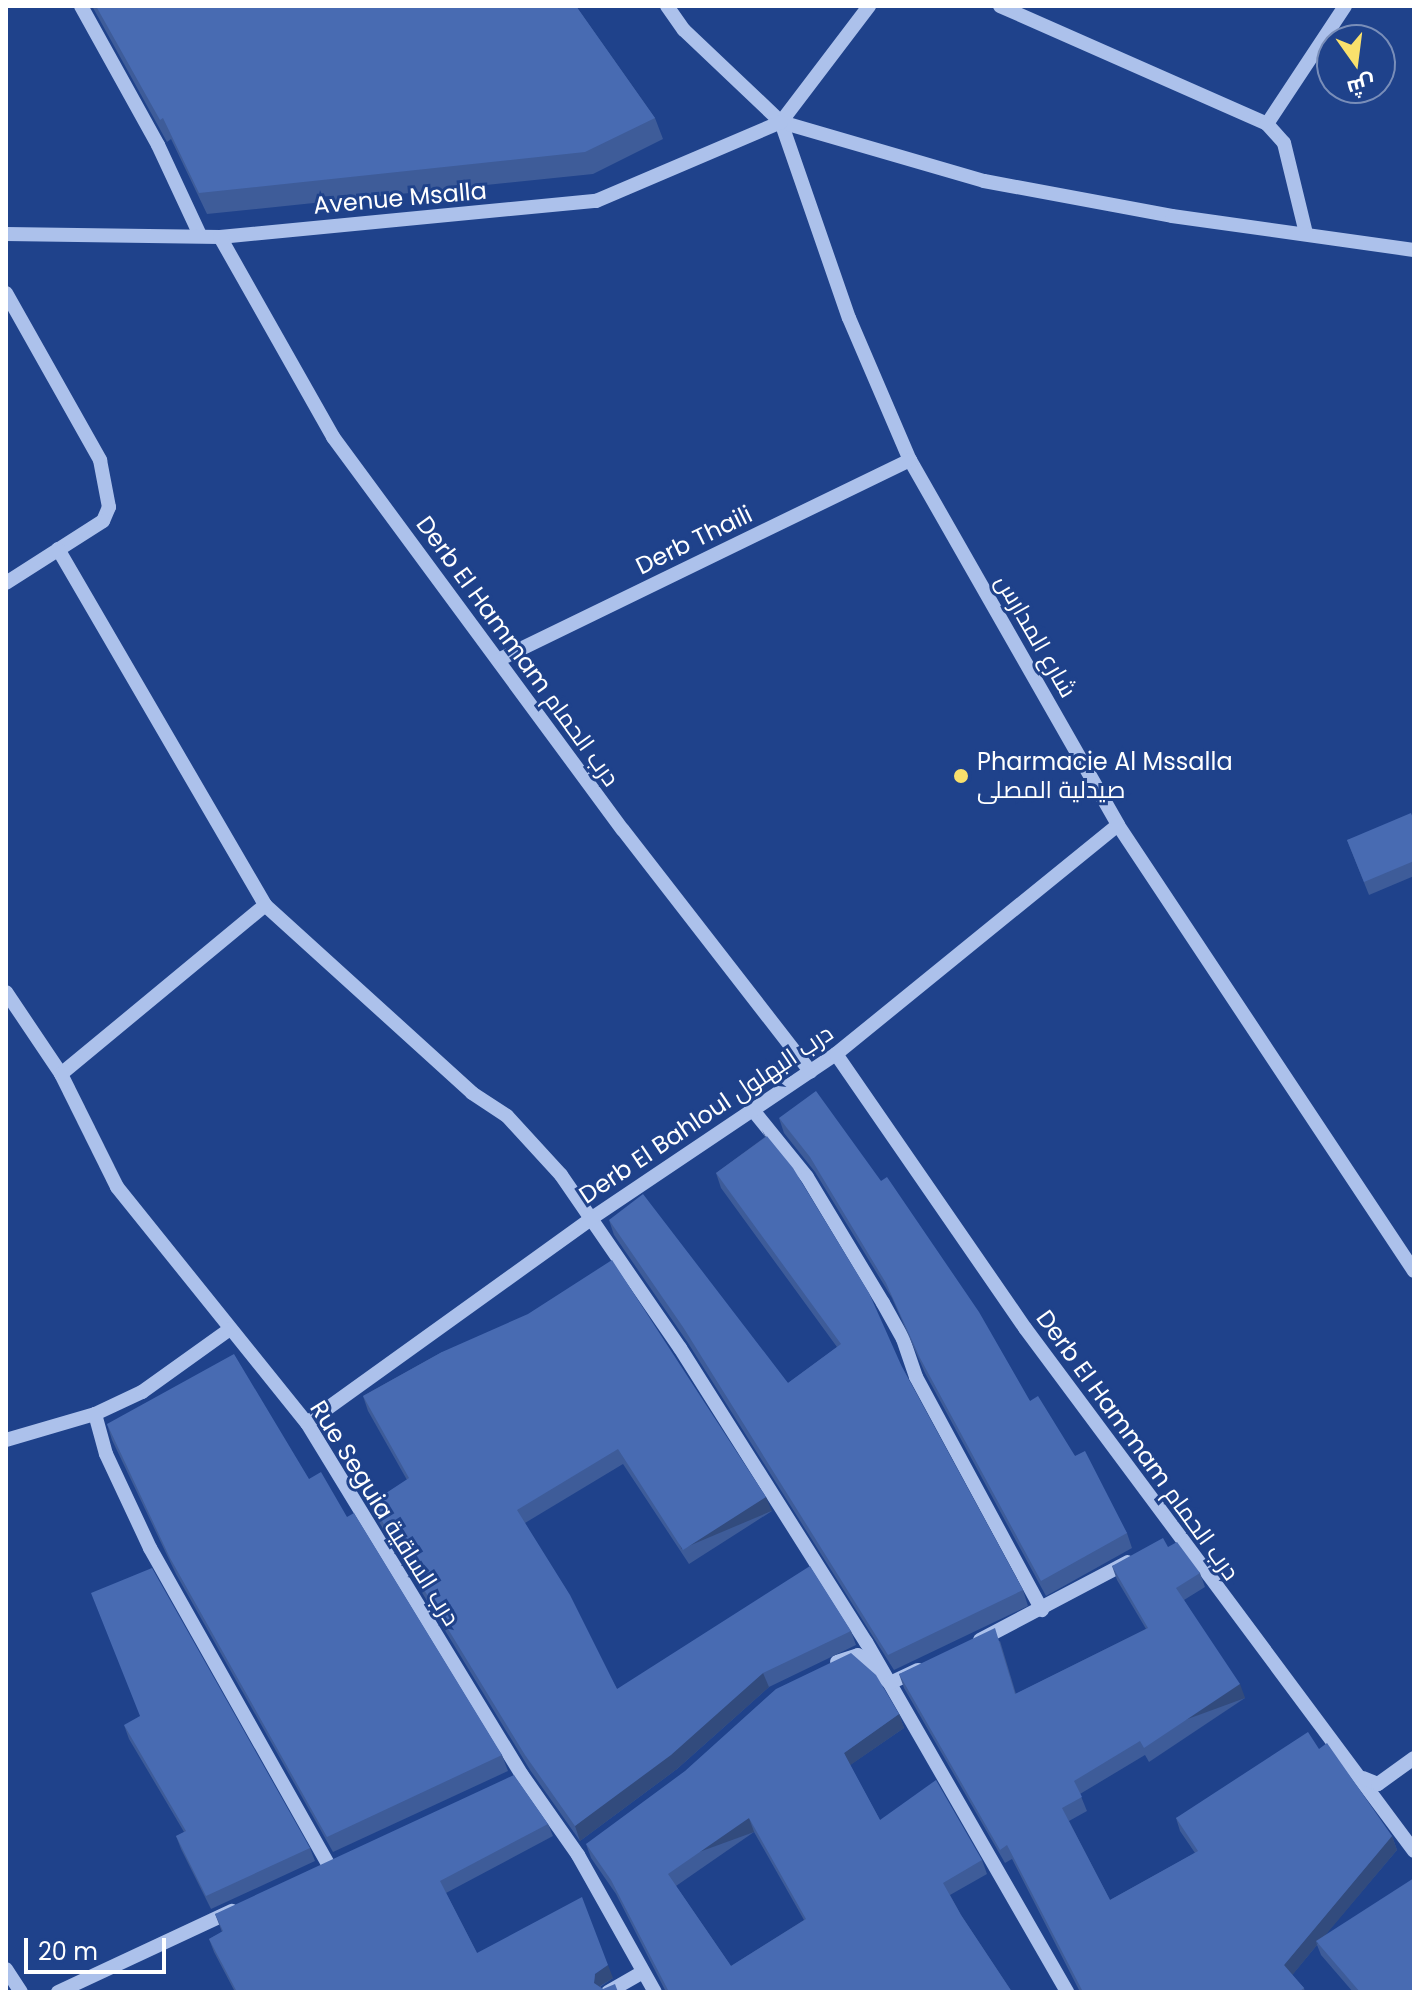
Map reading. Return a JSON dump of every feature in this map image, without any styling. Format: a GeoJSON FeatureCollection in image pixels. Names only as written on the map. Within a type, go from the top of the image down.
{"type":"FeatureCollection","features":[{"type":"Feature","properties":{"kind":"street"},"geometry":{"type":"LineString","coordinates":[[81,6],[158,145],[200,235]]}},
{"type":"Feature","properties":{"kind":"street","name":"شارع المدارس"},"geometry":{"type":"LineString","coordinates":[[667,6],[684,30],[781,122],[849,318],[910,460],[1118,825],[1414,1271]]}},
{"type":"Feature","properties":{"kind":"street"},"geometry":{"type":"LineString","coordinates":[[869,6],[781,122],[984,181],[1172,216],[1414,250]]}},
{"type":"Feature","properties":{"kind":"street"},"geometry":{"type":"LineString","coordinates":[[1000,6],[1267,124],[1284,143],[1306,233]]}},
{"type":"Feature","properties":{"kind":"street"},"geometry":{"type":"LineString","coordinates":[[1267,124],[1345,6]]}},
{"type":"Feature","properties":{"kind":"street","name":"Avenue Msalla"},"geometry":{"type":"LineString","coordinates":[[6,234],[220,237],[596,201],[781,122]]}},
{"type":"Feature","properties":{"kind":"street","name":"Derb El Hammam درب الحمام"},"geometry":{"type":"LineString","coordinates":[[220,237],[333,437],[811,1072]]}},
{"type":"Feature","properties":{"kind":"street"},"geometry":{"type":"LineString","coordinates":[[6,293],[100,460],[109,485],[109,507],[103,521],[6,583]]}},
{"type":"Feature","properties":{"kind":"street","name":"Derb Thaili"},"geometry":{"type":"LineString","coordinates":[[498,660],[910,460]]}},
{"type":"Feature","properties":{"kind":"street"},"geometry":{"type":"LineString","coordinates":[[58,549],[265,905],[472,1093],[516,1124],[561,1175],[589,1220],[680,1348],[890,1683],[1067,1992]]}},
{"type":"Feature","properties":{"kind":"street","name":"Derb El Bahloul درب البهلول"},"geometry":{"type":"LineString","coordinates":[[307,1423],[589,1220],[836,1054],[1118,825]]}},
{"type":"Feature","properties":{"kind":"street"},"geometry":{"type":"LineString","coordinates":[[61,1074],[265,905]]}},
{"type":"Feature","properties":{"kind":"street","name":"Rue Seguia درب الساقية"},"geometry":{"type":"LineString","coordinates":[[6,992],[61,1074],[117,1187],[307,1423],[516,1778],[584,1850],[655,1992]]}},
{"type":"Feature","properties":{"kind":"street","name":"Derb El Hammam درب الحمام"},"geometry":{"type":"LineString","coordinates":[[836,1054],[1170,1538],[1363,1778],[1360,1783],[1414,1851]]}},
{"type":"Feature","properties":{"kind":"street"},"geometry":{"type":"LineString","coordinates":[[752,1109],[807,1177],[883,1303],[903,1339],[916,1377],[1042,1610]]}},
{"type":"Feature","properties":{"kind":"street"},"geometry":{"type":"LineString","coordinates":[[6,1440],[95,1414],[142,1392],[230,1329]]}},
{"type":"Feature","properties":{"kind":"street"},"geometry":{"type":"LineString","coordinates":[[95,1414],[106,1454],[150,1548],[336,1862],[315,1872]]}},
{"type":"Feature","properties":{"kind":"street"},"geometry":{"type":"LineString","coordinates":[[959,1650],[1042,1610],[1136,1557]]}},
{"type":"Feature","properties":{"kind":"street"},"geometry":{"type":"LineString","coordinates":[[816,1672],[858,1655],[890,1683]]}},
{"type":"Feature","properties":{"kind":"street"},"geometry":{"type":"LineString","coordinates":[[890,1683],[932,1663]]}},
{"type":"Feature","properties":{"kind":"street"},"geometry":{"type":"LineString","coordinates":[[1363,1778],[1378,1784],[1414,1758]]}},
{"type":"Feature","properties":{"kind":"street"},"geometry":{"type":"LineString","coordinates":[[58,1992],[244,1906]]}},
{"type":"Feature","properties":{"kind":"street"},"geometry":{"type":"LineString","coordinates":[[6,1969],[21,1992]]}},
{"type":"Feature","properties":{"kind":"street"},"geometry":{"type":"LineString","coordinates":[[608,1992],[643,1972]]}},
{"type":"Feature","properties":{"kind":"building"},"geometry":{"type":"Polygon","coordinates":[[[96,6],[576,6],[655,118],[585,152],[199,193],[163,118],[160,120],[96,6]]]}},
{"type":"Feature","properties":{"kind":"building"},"geometry":{"type":"Polygon","coordinates":[[[1411,813],[1414,821],[1414,861],[1364,882],[1347,840],[1411,813]]]}},
{"type":"Feature","properties":{"kind":"building"},"geometry":{"type":"Polygon","coordinates":[[[816,1091],[881,1181],[887,1177],[979,1312],[1030,1401],[1038,1396],[1075,1456],[1085,1451],[1127,1533],[1041,1581],[920,1358],[886,1283],[810,1157],[779,1118],[816,1091]]]}},
{"type":"Feature","properties":{"kind":"building"},"geometry":{"type":"Polygon","coordinates":[[[767,1136],[793,1168],[869,1293],[902,1367],[1023,1590],[888,1655],[683,1327],[609,1220],[643,1194],[788,1383],[841,1344],[716,1173],[767,1136]]]}},
{"type":"Feature","properties":{"kind":"building"},"geometry":{"type":"Polygon","coordinates":[[[612,1260],[766,1497],[683,1550],[618,1449],[517,1510],[570,1595],[617,1689],[810,1566],[851,1631],[763,1673],[671,1755],[575,1826],[525,1755],[371,1503],[409,1478],[363,1396],[442,1352],[528,1314],[612,1260]]]}},
{"type":"Feature","properties":{"kind":"building"},"geometry":{"type":"Polygon","coordinates":[[[234,1354],[309,1479],[321,1472],[347,1517],[354,1513],[502,1755],[327,1837],[170,1558],[107,1424],[234,1354]]]}},
{"type":"Feature","properties":{"kind":"building"},"geometry":{"type":"Polygon","coordinates":[[[1163,1538],[1168,1547],[1177,1542],[1200,1573],[1176,1588],[1240,1684],[1144,1748],[1140,1741],[1074,1781],[1082,1797],[1062,1808],[1110,1900],[1198,1851],[1176,1818],[1308,1732],[1319,1749],[1327,1743],[1392,1836],[1284,1965],[1304,1988],[1299,1992],[1083,1992],[1007,1845],[1000,1850],[899,1674],[995,1628],[1015,1694],[1148,1628],[1112,1566],[1163,1538]]]}},
{"type":"Feature","properties":{"kind":"building"},"geometry":{"type":"Polygon","coordinates":[[[152,1568],[310,1848],[206,1896],[176,1836],[186,1831],[124,1725],[140,1716],[91,1593],[152,1568]]]}},
{"type":"Feature","properties":{"kind":"building"},"geometry":{"type":"Polygon","coordinates":[[[851,1653],[876,1675],[899,1714],[844,1753],[880,1820],[936,1780],[982,1860],[943,1883],[1012,1992],[669,1992],[611,1880],[586,1844],[685,1771],[776,1689],[851,1653]],[[749,1818],[668,1874],[731,1966],[806,1919],[749,1818]]]}},
{"type":"Feature","properties":{"kind":"building"},"geometry":{"type":"Polygon","coordinates":[[[514,1775],[548,1824],[440,1881],[477,1953],[582,1897],[608,1965],[595,1974],[594,1983],[603,1989],[615,1984],[618,1992],[237,1992],[209,1939],[223,1931],[215,1914],[514,1775]]]}},
{"type":"Feature","properties":{"kind":"building"},"geometry":{"type":"Polygon","coordinates":[[[1414,1878],[1414,1992],[1360,1992],[1316,1941],[1414,1878]]]}},
{"type":"Feature","properties":{"kind":"place","name":"Pharmacie Al Mssalla صيدلية المصلى"},"geometry":{"type":"Point","coordinates":[961,776]}}]}
